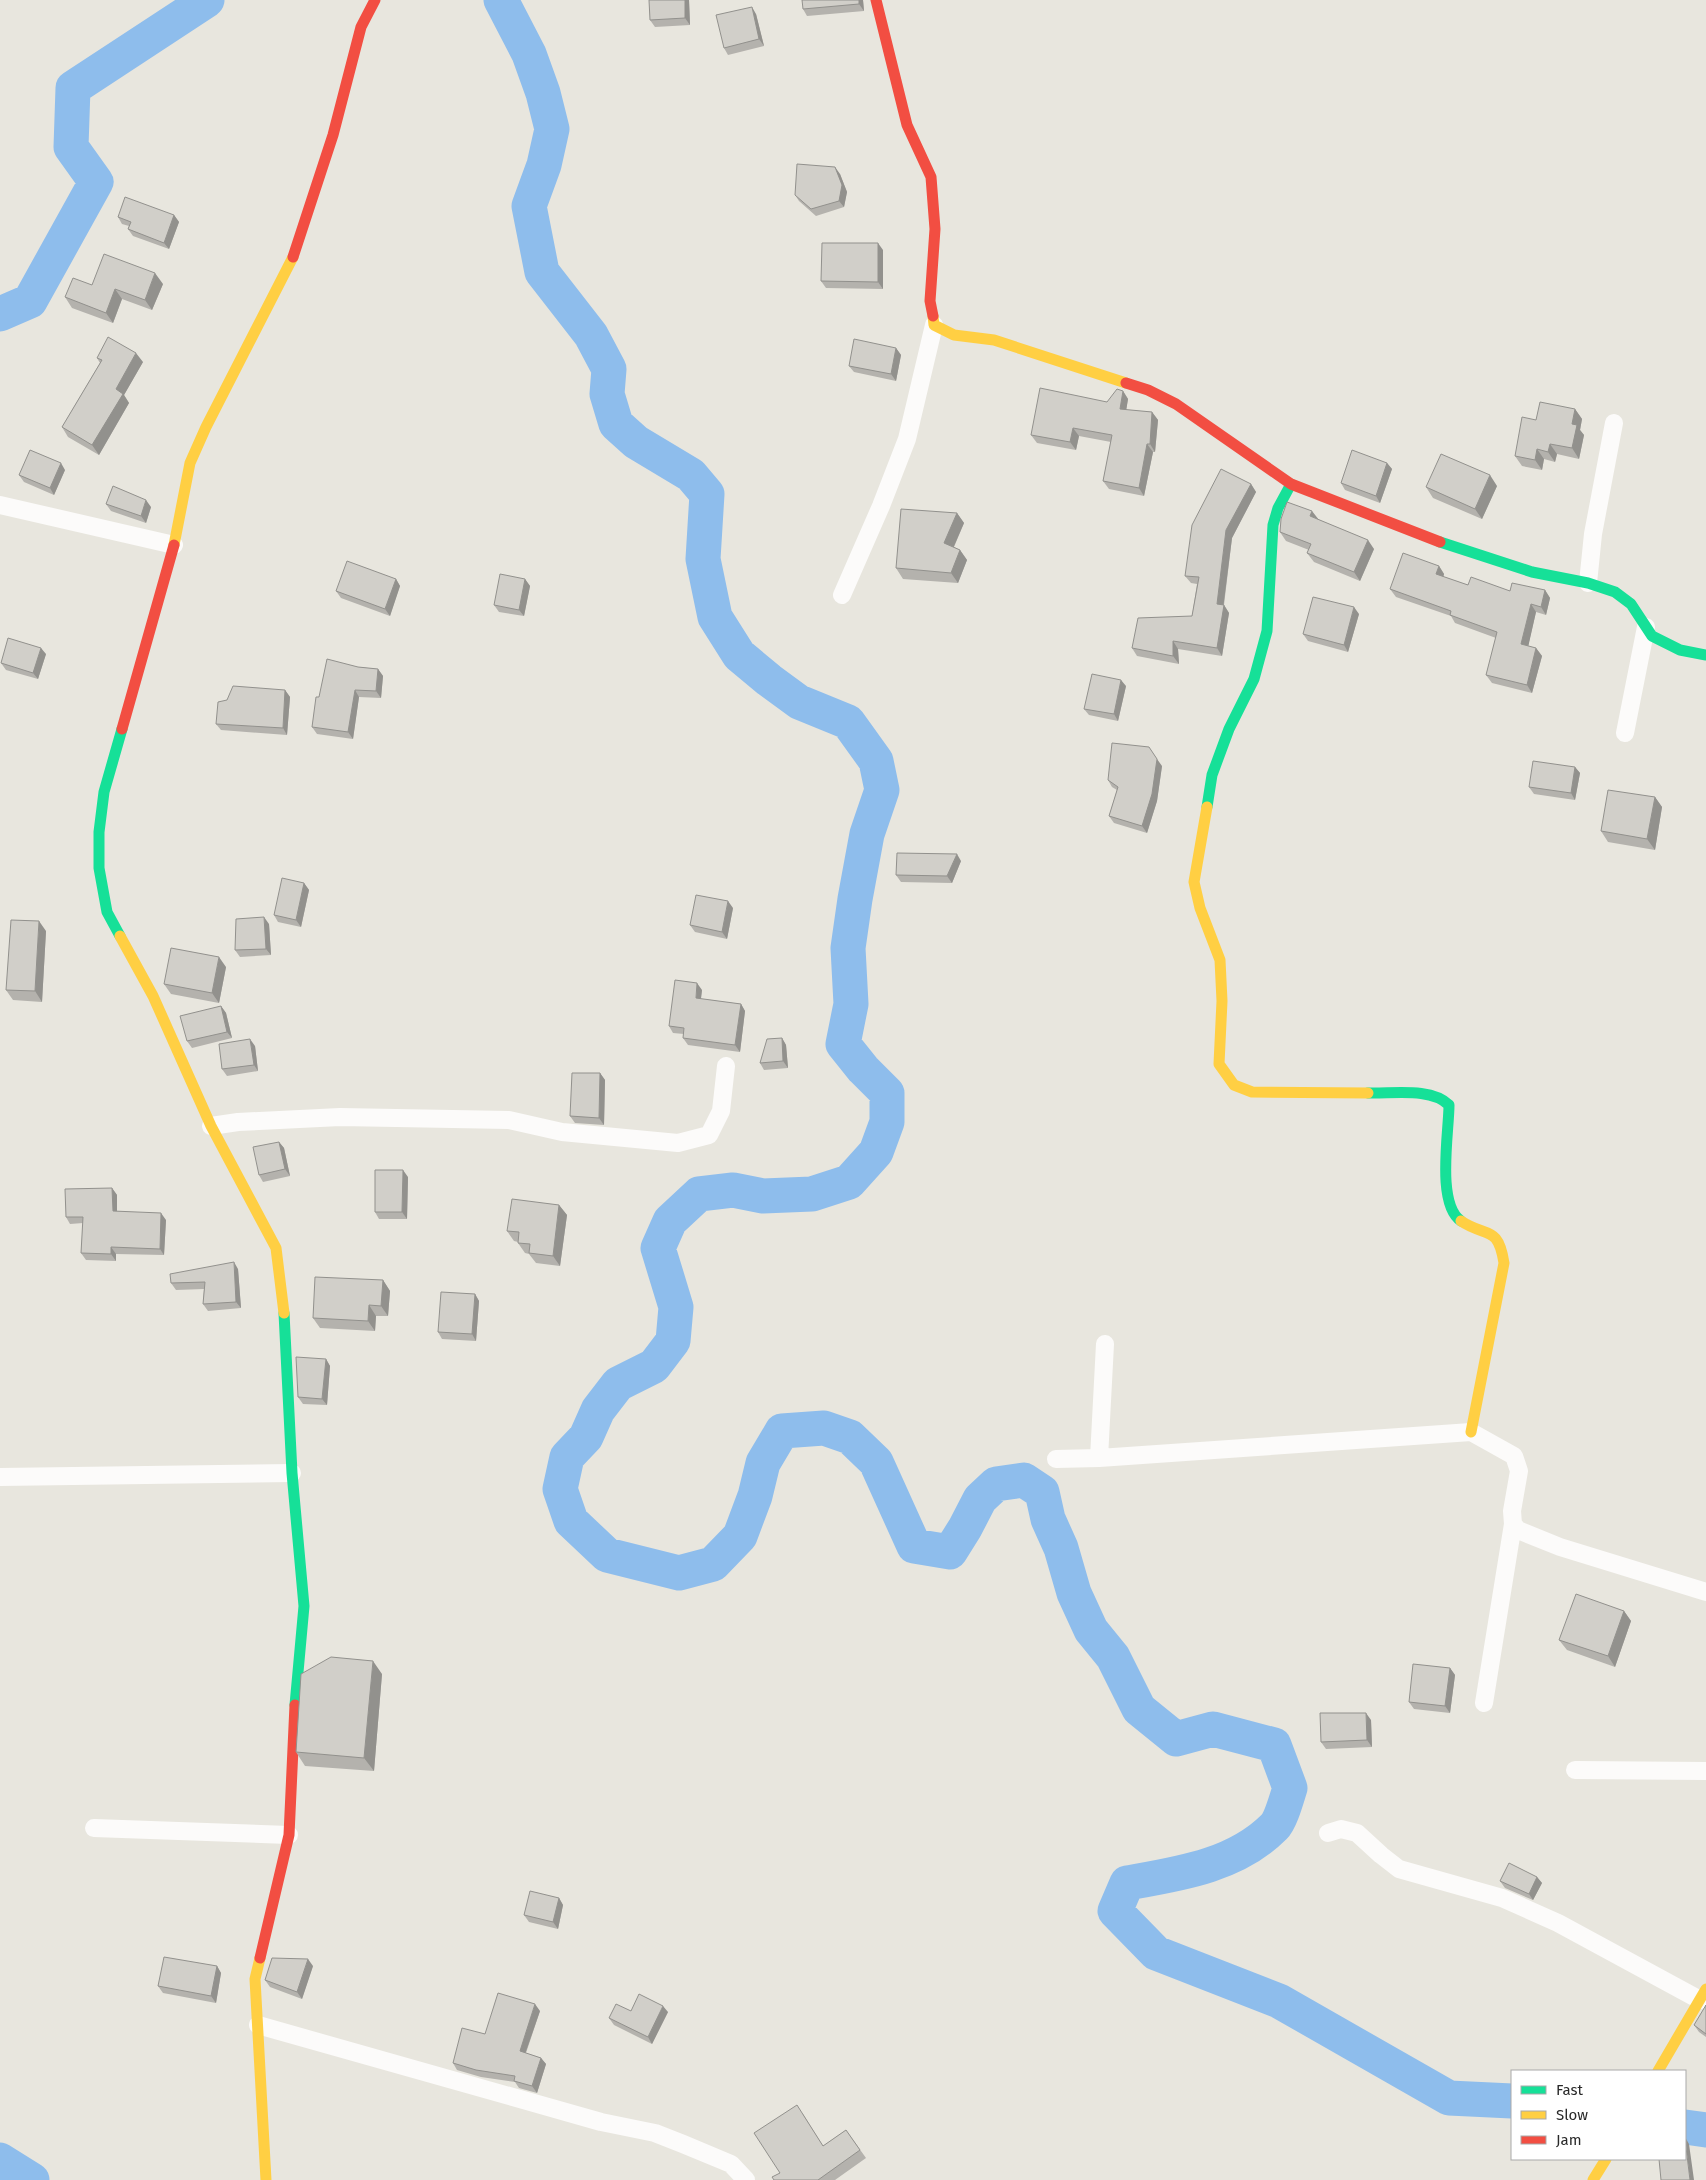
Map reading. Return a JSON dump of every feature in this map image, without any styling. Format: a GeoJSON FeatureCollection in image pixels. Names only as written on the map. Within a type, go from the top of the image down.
{"type":"FeatureCollection","features":[{"type":"Feature","properties":{"kind":"street"},"geometry":{"type":"LineString","coordinates":[[266,2180],[255,1980],[289,1835],[292,1736],[304,1606],[292,1473],[284,1311],[276,1248],[211,1126],[153,996],[107,912],[99,868],[100,832],[104,792],[174,545],[190,464],[206,427],[295,253],[333,135],[361,27],[375,0]]}},
{"type":"Feature","properties":{"kind":"street"},"geometry":{"type":"LineString","coordinates":[[842,595],[881,506],[907,439],[934,325],[930,301],[935,229],[931,178],[906,125],[876,0]]}},
{"type":"Feature","properties":{"kind":"street"},"geometry":{"type":"LineString","coordinates":[[934,325],[954,335],[994,340],[1148,390],[1176,404],[1291,484],[1435,540],[1523,570],[1588,583],[1615,592],[1631,604],[1652,636],[1680,650],[1706,655]]}},
{"type":"Feature","properties":{"kind":"street"},"geometry":{"type":"LineString","coordinates":[[1588,583],[1593,534],[1614,423]]}},
{"type":"Feature","properties":{"kind":"street"},"geometry":{"type":"LineString","coordinates":[[1291,484],[1278,508],[1273,525],[1267,631],[1254,679],[1229,729],[1212,775],[1198,848],[1194,882],[1200,908],[1220,960],[1222,1001],[1219,1064],[1234,1085],[1252,1092],[1422,1094],[1442,1098],[1449,1105],[1447,1190],[1450,1209],[1458,1219],[1493,1234],[1500,1239],[1504,1248],[1504,1262],[1471,1432]]}},
{"type":"Feature","properties":{"kind":"street"},"geometry":{"type":"LineString","coordinates":[[0,505],[174,545]]}},
{"type":"Feature","properties":{"kind":"street"},"geometry":{"type":"LineString","coordinates":[[1626,733],[1646,627]]}},
{"type":"Feature","properties":{"kind":"street"},"geometry":{"type":"LineString","coordinates":[[211,1126],[238,1122],[340,1117],[510,1120],[562,1132],[678,1143],[709,1135],[721,1111],[726,1066]]}},
{"type":"Feature","properties":{"kind":"street"},"geometry":{"type":"LineString","coordinates":[[1100,1458],[1105,1344]]}},
{"type":"Feature","properties":{"kind":"street"},"geometry":{"type":"LineString","coordinates":[[1056,1458],[1100,1458],[1471,1432],[1514,1456],[1519,1471],[1512,1511],[1513,1524],[1484,1703]]}},
{"type":"Feature","properties":{"kind":"street"},"geometry":{"type":"LineString","coordinates":[[0,1477],[292,1473]]}},
{"type":"Feature","properties":{"kind":"street"},"geometry":{"type":"LineString","coordinates":[[1513,1524],[1518,1530],[1560,1547],[1706,1592]]}},
{"type":"Feature","properties":{"kind":"street"},"geometry":{"type":"LineString","coordinates":[[1575,1770],[1706,1771]]}},
{"type":"Feature","properties":{"kind":"street"},"geometry":{"type":"LineString","coordinates":[[94,1828],[289,1835]]}},
{"type":"Feature","properties":{"kind":"street"},"geometry":{"type":"LineString","coordinates":[[1328,1833],[1341,1829],[1357,1833],[1381,1856],[1399,1869],[1502,1898],[1558,1923],[1703,1995],[1658,2070]]}},
{"type":"Feature","properties":{"kind":"street"},"geometry":{"type":"LineString","coordinates":[[258,2025],[601,2122],[655,2133],[730,2164],[746,2180]]}},
{"type":"Feature","properties":{"kind":"street"},"geometry":{"type":"LineString","coordinates":[[1594,2180],[1605,2160]]}},
{"type":"Feature","properties":{"kind":"building"},"geometry":{"type":"Polygon","coordinates":[[[649,0],[685,0],[685,18],[650,20],[649,0]]]}},
{"type":"Feature","properties":{"kind":"building"},"geometry":{"type":"Polygon","coordinates":[[[802,0],[859,0],[859,4],[803,9],[802,0]]]}},
{"type":"Feature","properties":{"kind":"building"},"geometry":{"type":"Polygon","coordinates":[[[752,7],[759,39],[724,48],[716,15],[752,7]]]}},
{"type":"Feature","properties":{"kind":"building"},"geometry":{"type":"Polygon","coordinates":[[[797,164],[835,167],[842,185],[839,201],[811,209],[795,195],[797,164]]]}},
{"type":"Feature","properties":{"kind":"building"},"geometry":{"type":"Polygon","coordinates":[[[125,197],[174,215],[164,243],[128,229],[131,222],[118,217],[125,197]]]}},
{"type":"Feature","properties":{"kind":"building"},"geometry":{"type":"Polygon","coordinates":[[[822,243],[878,243],[878,282],[821,281],[822,243]]]}},
{"type":"Feature","properties":{"kind":"building"},"geometry":{"type":"Polygon","coordinates":[[[104,254],[155,273],[145,300],[115,289],[106,313],[65,297],[73,278],[92,285],[104,254]]]}},
{"type":"Feature","properties":{"kind":"building"},"geometry":{"type":"Polygon","coordinates":[[[108,337],[136,353],[116,389],[123,394],[92,445],[62,427],[102,360],[97,358],[108,337]]]}},
{"type":"Feature","properties":{"kind":"building"},"geometry":{"type":"Polygon","coordinates":[[[854,339],[896,348],[891,374],[849,366],[854,339]]]}},
{"type":"Feature","properties":{"kind":"building"},"geometry":{"type":"Polygon","coordinates":[[[1040,388],[1107,402],[1117,389],[1123,391],[1120,409],[1152,412],[1150,444],[1147,444],[1139,488],[1103,481],[1112,435],[1073,428],[1070,442],[1031,435],[1040,388]]]}},
{"type":"Feature","properties":{"kind":"building"},"geometry":{"type":"Polygon","coordinates":[[[1540,402],[1575,409],[1572,424],[1577,425],[1572,448],[1550,444],[1548,452],[1537,449],[1535,460],[1515,456],[1522,417],[1536,420],[1540,402]]]}},
{"type":"Feature","properties":{"kind":"building"},"geometry":{"type":"Polygon","coordinates":[[[30,450],[61,463],[50,488],[19,475],[30,450]]]}},
{"type":"Feature","properties":{"kind":"building"},"geometry":{"type":"Polygon","coordinates":[[[1352,450],[1387,463],[1376,496],[1341,483],[1352,450]]]}},
{"type":"Feature","properties":{"kind":"building"},"geometry":{"type":"Polygon","coordinates":[[[1441,454],[1490,475],[1475,509],[1426,487],[1441,454]]]}},
{"type":"Feature","properties":{"kind":"building"},"geometry":{"type":"Polygon","coordinates":[[[1221,469],[1251,484],[1226,530],[1217,604],[1224,605],[1217,648],[1173,641],[1173,656],[1132,648],[1138,618],[1192,616],[1199,577],[1185,576],[1192,525],[1221,469]]]}},
{"type":"Feature","properties":{"kind":"building"},"geometry":{"type":"Polygon","coordinates":[[[113,486],[146,500],[141,516],[106,504],[113,486]]]}},
{"type":"Feature","properties":{"kind":"building"},"geometry":{"type":"Polygon","coordinates":[[[1287,502],[1312,511],[1310,516],[1368,540],[1354,572],[1307,553],[1311,544],[1280,532],[1281,519],[1287,502]]]}},
{"type":"Feature","properties":{"kind":"building"},"geometry":{"type":"Polygon","coordinates":[[[901,509],[957,513],[944,543],[960,550],[951,573],[896,568],[901,509]]]}},
{"type":"Feature","properties":{"kind":"building"},"geometry":{"type":"Polygon","coordinates":[[[1403,553],[1439,566],[1436,574],[1468,585],[1471,577],[1510,591],[1512,583],[1545,590],[1541,607],[1531,604],[1521,644],[1536,648],[1527,685],[1486,675],[1497,632],[1450,615],[1451,611],[1390,589],[1403,553]]]}},
{"type":"Feature","properties":{"kind":"building"},"geometry":{"type":"Polygon","coordinates":[[[347,561],[396,579],[385,609],[336,591],[347,561]]]}},
{"type":"Feature","properties":{"kind":"building"},"geometry":{"type":"Polygon","coordinates":[[[500,574],[525,579],[519,610],[494,605],[500,574]]]}},
{"type":"Feature","properties":{"kind":"building"},"geometry":{"type":"Polygon","coordinates":[[[1313,597],[1354,607],[1344,645],[1303,634],[1313,597]]]}},
{"type":"Feature","properties":{"kind":"building"},"geometry":{"type":"Polygon","coordinates":[[[8,638],[41,648],[33,673],[1,663],[8,638]]]}},
{"type":"Feature","properties":{"kind":"building"},"geometry":{"type":"Polygon","coordinates":[[[327,659],[358,667],[378,669],[376,691],[355,690],[348,732],[312,727],[316,697],[319,697],[327,659]]]}},
{"type":"Feature","properties":{"kind":"building"},"geometry":{"type":"Polygon","coordinates":[[[1092,674],[1121,680],[1114,714],[1084,709],[1092,674]]]}},
{"type":"Feature","properties":{"kind":"building"},"geometry":{"type":"Polygon","coordinates":[[[233,686],[285,690],[283,728],[216,724],[218,702],[227,700],[233,686]]]}},
{"type":"Feature","properties":{"kind":"building"},"geometry":{"type":"Polygon","coordinates":[[[1112,743],[1149,747],[1157,759],[1152,794],[1142,826],[1109,816],[1118,787],[1108,780],[1112,743]]]}},
{"type":"Feature","properties":{"kind":"building"},"geometry":{"type":"Polygon","coordinates":[[[1533,761],[1575,767],[1571,793],[1529,787],[1533,761]]]}},
{"type":"Feature","properties":{"kind":"building"},"geometry":{"type":"Polygon","coordinates":[[[1608,790],[1655,797],[1647,839],[1601,831],[1608,790]]]}},
{"type":"Feature","properties":{"kind":"building"},"geometry":{"type":"Polygon","coordinates":[[[897,853],[957,854],[947,876],[896,875],[897,853]]]}},
{"type":"Feature","properties":{"kind":"building"},"geometry":{"type":"Polygon","coordinates":[[[282,878],[304,883],[296,920],[274,915],[282,878]]]}},
{"type":"Feature","properties":{"kind":"building"},"geometry":{"type":"Polygon","coordinates":[[[696,895],[728,901],[722,932],[690,925],[696,895]]]}},
{"type":"Feature","properties":{"kind":"building"},"geometry":{"type":"Polygon","coordinates":[[[264,917],[266,949],[235,950],[236,919],[264,917]]]}},
{"type":"Feature","properties":{"kind":"building"},"geometry":{"type":"Polygon","coordinates":[[[11,920],[39,921],[35,991],[6,990],[11,920]]]}},
{"type":"Feature","properties":{"kind":"building"},"geometry":{"type":"Polygon","coordinates":[[[171,948],[219,957],[212,993],[164,984],[171,948]]]}},
{"type":"Feature","properties":{"kind":"building"},"geometry":{"type":"Polygon","coordinates":[[[675,980],[697,983],[696,998],[741,1004],[735,1045],[683,1038],[684,1028],[669,1026],[675,980]]]}},
{"type":"Feature","properties":{"kind":"building"},"geometry":{"type":"Polygon","coordinates":[[[221,1006],[227,1032],[187,1041],[180,1016],[221,1006]]]}},
{"type":"Feature","properties":{"kind":"building"},"geometry":{"type":"Polygon","coordinates":[[[782,1038],[783,1061],[760,1063],[767,1039],[782,1038]]]}},
{"type":"Feature","properties":{"kind":"building"},"geometry":{"type":"Polygon","coordinates":[[[250,1039],[254,1065],[222,1069],[219,1044],[250,1039]]]}},
{"type":"Feature","properties":{"kind":"building"},"geometry":{"type":"Polygon","coordinates":[[[572,1073],[600,1073],[599,1118],[570,1116],[572,1073]]]}},
{"type":"Feature","properties":{"kind":"building"},"geometry":{"type":"Polygon","coordinates":[[[279,1142],[285,1169],[259,1175],[253,1147],[279,1142]]]}},
{"type":"Feature","properties":{"kind":"building"},"geometry":{"type":"Polygon","coordinates":[[[375,1170],[403,1170],[402,1212],[375,1212],[375,1170]]]}},
{"type":"Feature","properties":{"kind":"building"},"geometry":{"type":"Polygon","coordinates":[[[112,1188],[113,1211],[161,1213],[160,1249],[111,1247],[111,1254],[81,1253],[83,1217],[66,1217],[65,1189],[112,1188]]]}},
{"type":"Feature","properties":{"kind":"building"},"geometry":{"type":"Polygon","coordinates":[[[512,1199],[559,1205],[553,1256],[529,1253],[530,1244],[518,1243],[519,1232],[507,1231],[512,1199]]]}},
{"type":"Feature","properties":{"kind":"building"},"geometry":{"type":"Polygon","coordinates":[[[234,1262],[236,1302],[203,1304],[205,1282],[171,1283],[170,1274],[234,1262]]]}},
{"type":"Feature","properties":{"kind":"building"},"geometry":{"type":"Polygon","coordinates":[[[315,1277],[383,1280],[381,1306],[369,1305],[368,1321],[313,1318],[315,1277]]]}},
{"type":"Feature","properties":{"kind":"building"},"geometry":{"type":"Polygon","coordinates":[[[441,1292],[475,1294],[472,1334],[438,1332],[441,1292]]]}},
{"type":"Feature","properties":{"kind":"building"},"geometry":{"type":"Polygon","coordinates":[[[296,1357],[326,1359],[322,1399],[298,1397],[296,1357]]]}},
{"type":"Feature","properties":{"kind":"building"},"geometry":{"type":"Polygon","coordinates":[[[1576,1594],[1624,1611],[1608,1656],[1559,1640],[1576,1594]]]}},
{"type":"Feature","properties":{"kind":"building"},"geometry":{"type":"Polygon","coordinates":[[[331,1657],[373,1661],[364,1758],[296,1752],[301,1674],[331,1657]]]}},
{"type":"Feature","properties":{"kind":"building"},"geometry":{"type":"Polygon","coordinates":[[[1413,1664],[1450,1668],[1445,1706],[1409,1702],[1413,1664]]]}},
{"type":"Feature","properties":{"kind":"building"},"geometry":{"type":"Polygon","coordinates":[[[1320,1713],[1366,1713],[1367,1740],[1321,1742],[1320,1713]]]}},
{"type":"Feature","properties":{"kind":"building"},"geometry":{"type":"Polygon","coordinates":[[[1509,1863],[1537,1877],[1529,1894],[1500,1881],[1509,1863]]]}},
{"type":"Feature","properties":{"kind":"building"},"geometry":{"type":"Polygon","coordinates":[[[530,1891],[559,1898],[553,1922],[524,1915],[530,1891]]]}},
{"type":"Feature","properties":{"kind":"building"},"geometry":{"type":"Polygon","coordinates":[[[164,1957],[217,1966],[211,1996],[158,1986],[164,1957]]]}},
{"type":"Feature","properties":{"kind":"building"},"geometry":{"type":"Polygon","coordinates":[[[272,1958],[308,1959],[297,1992],[265,1980],[272,1958]]]}},
{"type":"Feature","properties":{"kind":"building"},"geometry":{"type":"Polygon","coordinates":[[[498,1993],[535,2004],[520,2051],[541,2058],[532,2086],[514,2081],[515,2076],[476,2070],[453,2063],[462,2028],[485,2034],[498,1993]]]}},
{"type":"Feature","properties":{"kind":"building"},"geometry":{"type":"Polygon","coordinates":[[[639,1994],[663,2006],[648,2037],[609,2018],[616,2004],[631,2011],[639,1994]]]}},
{"type":"Feature","properties":{"kind":"building"},"geometry":{"type":"Polygon","coordinates":[[[1706,2005],[1706,2034],[1694,2025],[1706,2005]]]}},
{"type":"Feature","properties":{"kind":"building"},"geometry":{"type":"Polygon","coordinates":[[[797,2105],[823,2146],[846,2130],[860,2150],[818,2180],[774,2180],[772,2177],[780,2173],[754,2133],[797,2105]]]}},
{"type":"Feature","properties":{"kind":"building"},"geometry":{"type":"Polygon","coordinates":[[[1686,2147],[1690,2180],[1661,2180],[1659,2160],[1686,2160],[1686,2147]]]}},
{"type":"Feature","properties":{"kind":"waterway"},"geometry":{"type":"LineString","coordinates":[[0,314],[30,301],[96,182],[71,147],[73,88],[207,0]]}},
{"type":"Feature","properties":{"kind":"waterway"},"geometry":{"type":"LineString","coordinates":[[501,0],[529,54],[543,93],[552,129],[544,165],[529,206],[542,272],[591,335],[609,369],[607,394],[616,424],[636,442],[691,475],[707,494],[703,559],[715,617],[739,655],[799,702],[848,722],[876,761],[882,790],[867,834],[855,899],[848,948],[851,1004],[843,1044],[863,1069],[887,1093],[887,1122],[876,1152],[849,1182],[812,1194],[763,1196],[733,1190],[699,1194],[670,1221],[658,1248],[676,1307],[673,1341],[654,1366],[618,1384],[598,1410],[586,1437],[567,1457],[560,1489],[571,1521],[607,1555],[679,1573],[713,1564],[740,1536],[755,1496],[763,1463],[782,1431],[824,1428],[850,1437],[876,1462],[914,1546],[950,1552],[980,1499],[996,1484],[1024,1480],[1042,1492],[1048,1519],[1061,1548],[1074,1593],[1091,1630],[1113,1657],[1139,1709],[1176,1739],[1213,1729],[1274,1745],[1290,1788],[1277,1824],[1259,1840],[1242,1851],[1205,1866],[1186,1872],[1127,1883],[1115,1911],[1156,1953],[1279,2001],[1449,2098],[1511,2101]]}},
{"type":"Feature","properties":{"kind":"waterway"},"geometry":{"type":"LineString","coordinates":[[1686,2127],[1706,2130]]}},
{"type":"Feature","properties":{"kind":"waterway"},"geometry":{"type":"LineString","coordinates":[[0,2160],[32,2180]]}},
{"type":"Feature","properties":{"kind":"traffic: fast"},"geometry":{"type":"LineString","coordinates":[[1207,807],[1212,775],[1229,729],[1254,679],[1267,631],[1273,525],[1278,508],[1291,484]]}},
{"type":"Feature","properties":{"kind":"traffic: fast"},"geometry":{"type":"LineString","coordinates":[[1440,542],[1532,572],[1588,583],[1615,592],[1631,604],[1652,636],[1680,650],[1706,655]]}},
{"type":"Feature","properties":{"kind":"traffic: fast"},"geometry":{"type":"LineString","coordinates":[[120,936],[107,912],[99,868],[99,832],[104,792],[122,729]]}},
{"type":"Feature","properties":{"kind":"traffic: fast"},"geometry":{"type":"LineString","coordinates":[[1368,1093],[1399,1092],[1422,1094],[1441,1099],[1449,1105],[1446,1184],[1453,1212],[1461,1221]]}},
{"type":"Feature","properties":{"kind":"traffic: fast"},"geometry":{"type":"LineString","coordinates":[[284,1313],[292,1473],[304,1606],[295,1705]]}},
{"type":"Feature","properties":{"kind":"traffic: slow"},"geometry":{"type":"LineString","coordinates":[[174,545],[190,463],[206,427],[293,257]]}},
{"type":"Feature","properties":{"kind":"traffic: slow"},"geometry":{"type":"LineString","coordinates":[[933,316],[934,325],[954,335],[994,340],[1126,383]]}},
{"type":"Feature","properties":{"kind":"traffic: slow"},"geometry":{"type":"LineString","coordinates":[[1207,807],[1194,882],[1200,908],[1220,960],[1222,1001],[1219,1064],[1234,1085],[1252,1092],[1368,1093]]}},
{"type":"Feature","properties":{"kind":"traffic: slow"},"geometry":{"type":"LineString","coordinates":[[120,936],[153,996],[211,1126],[276,1248],[284,1313]]}},
{"type":"Feature","properties":{"kind":"traffic: slow"},"geometry":{"type":"LineString","coordinates":[[1461,1221],[1494,1237],[1498,1242],[1504,1263],[1471,1432]]}},
{"type":"Feature","properties":{"kind":"traffic: slow"},"geometry":{"type":"LineString","coordinates":[[260,1958],[255,1979],[266,2180]]}},
{"type":"Feature","properties":{"kind":"traffic: slow"},"geometry":{"type":"LineString","coordinates":[[1659,2070],[1706,1989]]}},
{"type":"Feature","properties":{"kind":"traffic: slow"},"geometry":{"type":"LineString","coordinates":[[1593,2180],[1605,2160]]}},
{"type":"Feature","properties":{"kind":"traffic: jam"},"geometry":{"type":"LineString","coordinates":[[293,257],[333,135],[361,27],[375,0]]}},
{"type":"Feature","properties":{"kind":"traffic: jam"},"geometry":{"type":"LineString","coordinates":[[876,0],[907,125],[931,177],[935,229],[930,301],[933,316]]}},
{"type":"Feature","properties":{"kind":"traffic: jam"},"geometry":{"type":"LineString","coordinates":[[1126,383],[1148,390],[1176,404],[1291,484],[1440,542]]}},
{"type":"Feature","properties":{"kind":"traffic: jam"},"geometry":{"type":"LineString","coordinates":[[122,729],[174,545]]}},
{"type":"Feature","properties":{"kind":"traffic: jam"},"geometry":{"type":"LineString","coordinates":[[260,1958],[289,1835],[295,1705]]}}]}
